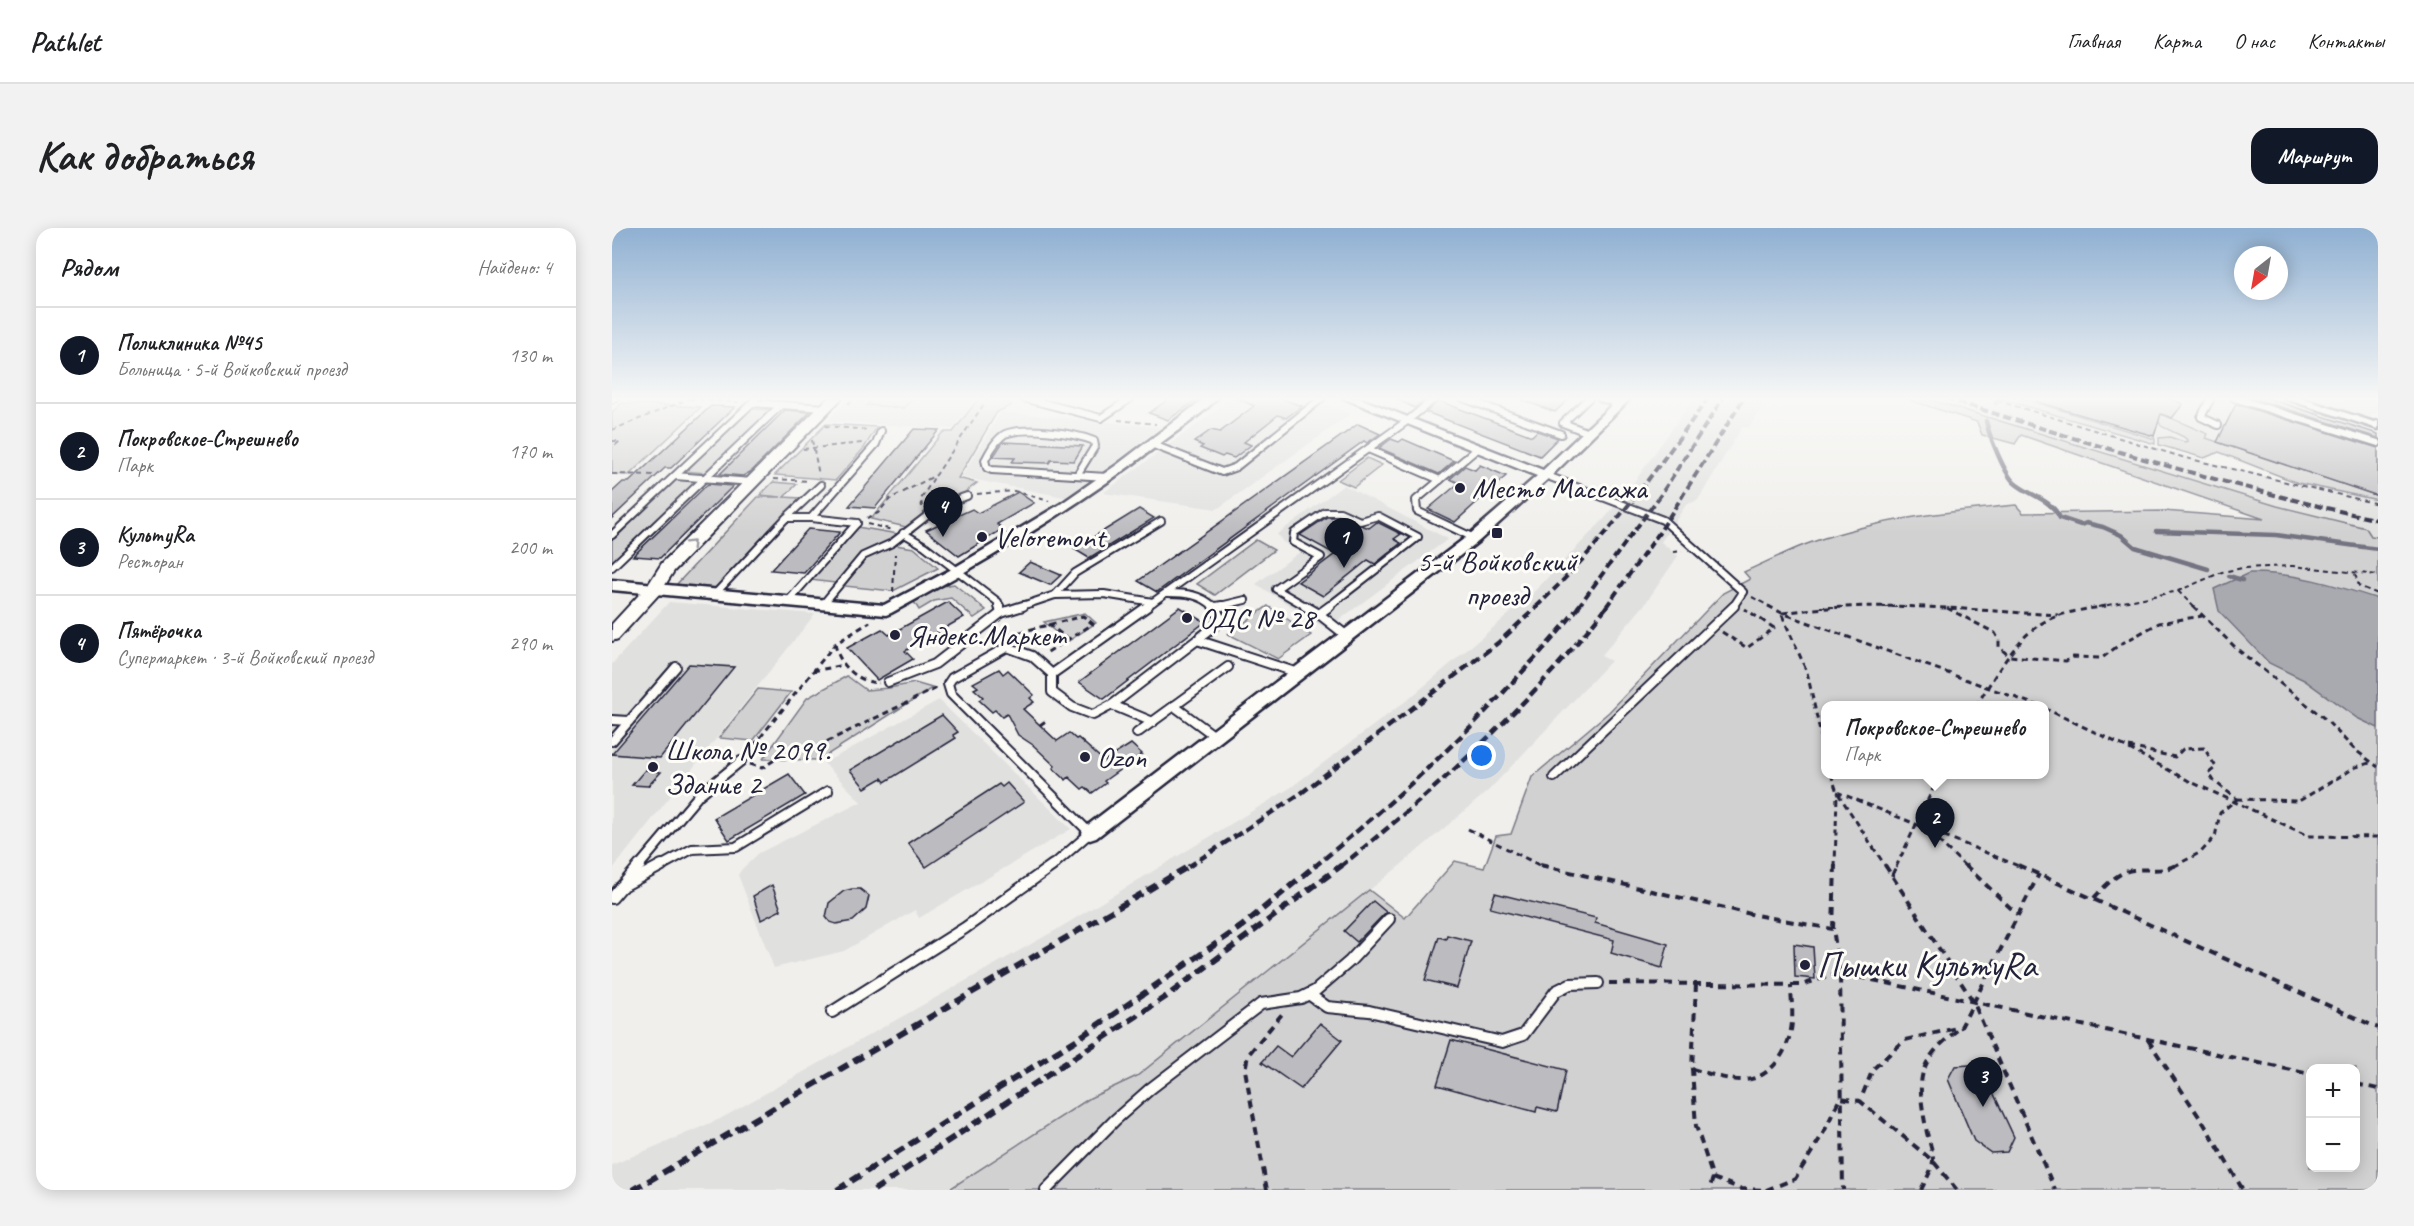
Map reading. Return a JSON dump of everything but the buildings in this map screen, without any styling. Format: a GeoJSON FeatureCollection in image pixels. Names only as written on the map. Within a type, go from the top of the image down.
{"type":"FeatureCollection","features":[{"type":"Feature","properties":{"kind":"street"},"geometry":{"type":"LineString","coordinates":[[612,635],[654,589],[668,567],[792,443]]}},
{"type":"Feature","properties":{"kind":"street"},"geometry":{"type":"LineString","coordinates":[[1461,443],[1545,475]]}},
{"type":"Feature","properties":{"kind":"street"},"geometry":{"type":"LineString","coordinates":[[1090,833],[1474,537],[1579,443]]}},
{"type":"Feature","properties":{"kind":"street"},"geometry":{"type":"LineString","coordinates":[[612,585],[891,608],[957,572],[1063,508],[1151,444]]}},
{"type":"Feature","properties":{"kind":"lane"},"geometry":{"type":"LineString","coordinates":[[612,536],[710,443]]}},
{"type":"Feature","properties":{"kind":"lane"},"geometry":{"type":"LineString","coordinates":[[612,567],[741,443]]}},
{"type":"Feature","properties":{"kind":"lane"},"geometry":{"type":"LineString","coordinates":[[997,443],[985,460],[987,468],[992,470],[1107,477]]}},
{"type":"Feature","properties":{"kind":"lane"},"geometry":{"type":"LineString","coordinates":[[1077,476],[1095,446],[1094,443]]}},
{"type":"Feature","properties":{"kind":"lane"},"geometry":{"type":"LineString","coordinates":[[1151,444],[1222,472],[1236,466],[1265,443]]}},
{"type":"Feature","properties":{"kind":"lane"},"geometry":{"type":"LineString","coordinates":[[1052,674],[1377,443]]}},
{"type":"Feature","properties":{"kind":"lane"},"geometry":{"type":"LineString","coordinates":[[811,519],[876,444]]}},
{"type":"Feature","properties":{"kind":"lane"},"geometry":{"type":"LineString","coordinates":[[1368,449],[1440,480]]}},
{"type":"Feature","properties":{"kind":"lane"},"geometry":{"type":"LineString","coordinates":[[1474,537],[1417,511],[1416,500],[1477,449]]}},
{"type":"Feature","properties":{"kind":"lane"},"geometry":{"type":"LineString","coordinates":[[1545,475],[1663,520],[1743,592],[1736,604],[1554,777]]}},
{"type":"Feature","properties":{"kind":"lane"},"geometry":{"type":"LineString","coordinates":[[675,476],[753,482]]}},
{"type":"Feature","properties":{"kind":"lane"},"geometry":{"type":"LineString","coordinates":[[715,594],[820,483]]}},
{"type":"Feature","properties":{"kind":"lane"},"geometry":{"type":"LineString","coordinates":[[824,603],[863,555],[892,543],[941,505],[967,496]]}},
{"type":"Feature","properties":{"kind":"lane"},"geometry":{"type":"LineString","coordinates":[[1319,614],[1418,537],[1378,516],[1360,521],[1342,511],[1322,512],[1294,533],[1293,542],[1321,557],[1276,589],[1319,614],[1347,636]]}},
{"type":"Feature","properties":{"kind":"lane"},"geometry":{"type":"LineString","coordinates":[[786,518],[857,523]]}},
{"type":"Feature","properties":{"kind":"lane"},"geometry":{"type":"LineString","coordinates":[[1054,595],[1076,573],[1161,521]]}},
{"type":"Feature","properties":{"kind":"lane"},"geometry":{"type":"LineString","coordinates":[[789,600],[857,523]]}},
{"type":"Feature","properties":{"kind":"lane"},"geometry":{"type":"LineString","coordinates":[[903,533],[925,546],[998,602],[1001,613]]}},
{"type":"Feature","properties":{"kind":"lane"},"geometry":{"type":"LineString","coordinates":[[832,1012],[1011,898],[1090,833],[951,694],[948,684],[952,678],[1006,647],[1023,651],[1037,658],[1052,674],[1052,692],[1072,707],[1093,715],[1112,705],[1222,620],[1216,607],[1202,597],[1168,593]]}},
{"type":"Feature","properties":{"kind":"lane"},"geometry":{"type":"LineString","coordinates":[[888,682],[935,664],[1001,613],[1054,595],[1104,594],[1153,602]]}},
{"type":"Feature","properties":{"kind":"lane"},"geometry":{"type":"LineString","coordinates":[[1216,607],[1245,600]]}},
{"type":"Feature","properties":{"kind":"lane"},"geometry":{"type":"LineString","coordinates":[[1197,640],[1298,673]]}},
{"type":"Feature","properties":{"kind":"lane"},"geometry":{"type":"LineString","coordinates":[[612,741],[676,667]]}},
{"type":"Feature","properties":{"kind":"lane"},"geometry":{"type":"LineString","coordinates":[[1137,733],[1228,667]]}},
{"type":"Feature","properties":{"kind":"lane"},"geometry":{"type":"LineString","coordinates":[[1112,705],[1153,722]]}},
{"type":"Feature","properties":{"kind":"lane"},"geometry":{"type":"LineString","coordinates":[[1174,706],[1216,736]]}},
{"type":"Feature","properties":{"kind":"lane"},"geometry":{"type":"LineString","coordinates":[[612,720],[629,722]]}},
{"type":"Feature","properties":{"kind":"lane"},"geometry":{"type":"LineString","coordinates":[[612,898],[699,795],[741,761]]}},
{"type":"Feature","properties":{"kind":"lane"},"geometry":{"type":"LineString","coordinates":[[621,887],[692,849],[736,847],[828,791]]}},
{"type":"Feature","properties":{"kind":"lane"},"geometry":{"type":"LineString","coordinates":[[1046,1190],[1115,1120],[1215,1037],[1261,1004],[1269,1001],[1293,1001],[1310,995],[1362,949],[1389,919]]}},
{"type":"Feature","properties":{"kind":"lane"},"geometry":{"type":"LineString","coordinates":[[1310,995],[1326,1007],[1369,1011],[1502,1042],[1523,1035],[1556,991],[1570,984],[1598,983]]}},
{"type":"Feature","properties":{"kind":"path"},"geometry":{"type":"LineString","coordinates":[[774,479],[820,483],[813,443]]}},
{"type":"Feature","properties":{"kind":"path"},"geometry":{"type":"LineString","coordinates":[[798,449],[856,443],[876,444]]}},
{"type":"Feature","properties":{"kind":"path"},"geometry":{"type":"LineString","coordinates":[[924,518],[921,499],[958,443]]}},
{"type":"Feature","properties":{"kind":"path"},"geometry":{"type":"LineString","coordinates":[[2136,443],[2290,486],[2378,504]]}},
{"type":"Feature","properties":{"kind":"path"},"geometry":{"type":"LineString","coordinates":[[612,474],[675,476]]}},
{"type":"Feature","properties":{"kind":"path"},"geometry":{"type":"LineString","coordinates":[[612,478],[617,474]]}},
{"type":"Feature","properties":{"kind":"path"},"geometry":{"type":"LineString","coordinates":[[857,523],[878,513],[890,499],[906,489],[936,475]]}},
{"type":"Feature","properties":{"kind":"path"},"geometry":{"type":"LineString","coordinates":[[967,496],[992,490],[1015,490],[1033,493],[1063,508]]}},
{"type":"Feature","properties":{"kind":"path"},"geometry":{"type":"LineString","coordinates":[[857,523],[885,528]]}},
{"type":"Feature","properties":{"kind":"path"},"geometry":{"type":"LineString","coordinates":[[892,543],[895,545],[891,608],[835,644],[741,761],[762,768],[788,751],[818,746],[914,698],[948,684]]}},
{"type":"Feature","properties":{"kind":"path"},"geometry":{"type":"LineString","coordinates":[[1979,701],[2009,656],[2038,625],[2059,615],[2178,591],[2222,572],[2242,568],[2293,566],[2355,574],[2378,574]]}},
{"type":"Feature","properties":{"kind":"path"},"geometry":{"type":"LineString","coordinates":[[2355,574],[2359,585],[2378,594]]}},
{"type":"Feature","properties":{"kind":"path"},"geometry":{"type":"LineString","coordinates":[[2178,591],[2237,649],[2325,719],[2354,748],[2378,767]]}},
{"type":"Feature","properties":{"kind":"path"},"geometry":{"type":"LineString","coordinates":[[1743,592],[1782,613],[2028,701]]}},
{"type":"Feature","properties":{"kind":"path"},"geometry":{"type":"LineString","coordinates":[[1729,624],[1721,631],[1747,648],[1774,628],[1736,604]]}},
{"type":"Feature","properties":{"kind":"path"},"geometry":{"type":"LineString","coordinates":[[1782,613],[1827,606],[1947,608],[2059,615]]}},
{"type":"Feature","properties":{"kind":"path"},"geometry":{"type":"LineString","coordinates":[[1947,608],[1995,633],[1999,640],[1999,647],[2009,656],[2066,661],[2073,657],[2102,658],[2117,644],[2126,642],[2134,634],[2160,622],[2202,616]]}},
{"type":"Feature","properties":{"kind":"path"},"geometry":{"type":"LineString","coordinates":[[1782,613],[1803,660],[1817,736],[1821,746]]}},
{"type":"Feature","properties":{"kind":"path"},"geometry":{"type":"LineString","coordinates":[[1006,647],[1008,636],[1048,624],[1083,616],[1093,624],[1037,658]]}},
{"type":"Feature","properties":{"kind":"path"},"geometry":{"type":"LineString","coordinates":[[1048,624],[1068,639]]}},
{"type":"Feature","properties":{"kind":"path"},"geometry":{"type":"LineString","coordinates":[[835,644],[838,658],[870,684],[888,682]]}},
{"type":"Feature","properties":{"kind":"path"},"geometry":{"type":"LineString","coordinates":[[812,671],[846,665]]}},
{"type":"Feature","properties":{"kind":"path"},"geometry":{"type":"LineString","coordinates":[[2049,710],[2124,746],[2189,781],[2309,836],[2378,837]]}},
{"type":"Feature","properties":{"kind":"path"},"geometry":{"type":"LineString","coordinates":[[1040,725],[1047,720]]}},
{"type":"Feature","properties":{"kind":"path"},"geometry":{"type":"LineString","coordinates":[[2124,746],[2175,757],[2183,749],[2204,748],[2216,767],[2209,773],[2214,781],[2237,799],[2299,801],[2355,767],[2373,762]]}},
{"type":"Feature","properties":{"kind":"path"},"geometry":{"type":"LineString","coordinates":[[1833,779],[1838,792],[1973,1001],[2055,1190]]}},
{"type":"Feature","properties":{"kind":"path"},"geometry":{"type":"LineString","coordinates":[[1892,876],[1938,779]]}},
{"type":"Feature","properties":{"kind":"path"},"geometry":{"type":"LineString","coordinates":[[1838,792],[1919,823],[2094,898],[2378,1029]]}},
{"type":"Feature","properties":{"kind":"path"},"geometry":{"type":"LineString","coordinates":[[1838,792],[1833,929],[1840,973],[1843,1190]]}},
{"type":"Feature","properties":{"kind":"path"},"geometry":{"type":"LineString","coordinates":[[2094,898],[2107,883],[2127,872],[2133,870],[2165,871],[2201,852],[2215,837],[2220,813],[2237,799]]}},
{"type":"Feature","properties":{"kind":"path"},"geometry":{"type":"LineString","coordinates":[[1919,823],[2018,915]]}},
{"type":"Feature","properties":{"kind":"path"},"geometry":{"type":"LineString","coordinates":[[1468,829],[1544,867],[1755,915],[1833,929]]}},
{"type":"Feature","properties":{"kind":"path"},"geometry":{"type":"LineString","coordinates":[[1921,1190],[1933,1161],[1919,1089],[1922,1073],[1934,1053],[1948,1037],[1961,1027],[2039,874]]}},
{"type":"Feature","properties":{"kind":"path"},"geometry":{"type":"LineString","coordinates":[[1598,983],[1801,985],[1840,973],[2306,1073]]}},
{"type":"Feature","properties":{"kind":"path"},"geometry":{"type":"LineString","coordinates":[[1696,984],[1692,1069],[1696,1126],[1713,1178],[1709,1190]]}},
{"type":"Feature","properties":{"kind":"path"},"geometry":{"type":"LineString","coordinates":[[1692,1069],[1743,1081],[1760,1076],[1773,1067],[1788,1044],[1792,1023],[1791,985]]}},
{"type":"Feature","properties":{"kind":"path"},"geometry":{"type":"LineString","coordinates":[[1267,1190],[1245,1070],[1248,1055],[1293,1001]]}},
{"type":"Feature","properties":{"kind":"path"},"geometry":{"type":"LineString","coordinates":[[1860,1101],[1873,1069],[1905,1040],[1961,1027]]}},
{"type":"Feature","properties":{"kind":"path"},"geometry":{"type":"LineString","coordinates":[[2147,1039],[2204,1124],[2243,1190]]}},
{"type":"Feature","properties":{"kind":"path"},"geometry":{"type":"LineString","coordinates":[[2360,1085],[2378,1089]]}},
{"type":"Feature","properties":{"kind":"path"},"geometry":{"type":"LineString","coordinates":[[1840,1098],[1860,1101],[1933,1161],[1957,1190]]}},
{"type":"Feature","properties":{"kind":"path"},"geometry":{"type":"LineString","coordinates":[[1713,1178],[1742,1189],[1766,1190],[1795,1179],[1824,1132],[1840,1098]]}},
{"type":"Feature","properties":{"kind":"shaded area"},"geometry":{"type":"Polygon","coordinates":[[[612,443],[663,443],[629,475],[612,474],[612,443]]]}},
{"type":"Feature","properties":{"kind":"shaded area"},"geometry":{"type":"Polygon","coordinates":[[[714,443],[738,443],[707,473],[684,471],[714,443]]]}},
{"type":"Feature","properties":{"kind":"shaded area"},"geometry":{"type":"Polygon","coordinates":[[[807,443],[867,443],[836,480],[775,475],[807,443]]]}},
{"type":"Feature","properties":{"kind":"shaded area"},"geometry":{"type":"Polygon","coordinates":[[[934,443],[979,443],[958,478],[977,483],[960,496],[935,506],[906,527],[871,519],[934,443]]]}},
{"type":"Feature","properties":{"kind":"shaded area"},"geometry":{"type":"Polygon","coordinates":[[[982,443],[1140,443],[1069,498],[961,477],[982,443]]]}},
{"type":"Feature","properties":{"kind":"shaded area"},"geometry":{"type":"Polygon","coordinates":[[[1172,443],[1310,443],[1217,509],[1103,493],[1172,443]]]}},
{"type":"Feature","properties":{"kind":"shaded area"},"geometry":{"type":"Polygon","coordinates":[[[1662,443],[1732,443],[1698,500],[1686,505],[1661,542],[1678,556],[1645,604],[1601,656],[1611,661],[1488,791],[1402,864],[1137,1076],[1090,1098],[948,1190],[612,1190],[612,1165],[720,1119],[1056,930],[1290,788],[1410,698],[1527,599],[1605,518],[1662,443]]]}},
{"type":"Feature","properties":{"kind":"shaded area"},"geometry":{"type":"Polygon","coordinates":[[[2044,443],[2071,443],[2277,506],[2366,528],[2371,536],[2378,537],[2378,1190],[948,1190],[1090,1098],[1137,1076],[1369,890],[1405,918],[1455,861],[1484,868],[1496,836],[1511,834],[1532,777],[1609,712],[1723,593],[1750,579],[1744,572],[1825,538],[1878,524],[1933,514],[2016,505],[2023,513],[2164,511],[2264,519],[2044,443]]]}},
{"type":"Feature","properties":{"kind":"shaded area"},"geometry":{"type":"Polygon","coordinates":[[[2071,443],[2143,443],[2189,457],[2306,486],[2378,500],[2378,537],[2371,536],[2366,528],[2277,506],[2071,443]]]}},
{"type":"Feature","properties":{"kind":"shaded area"},"geometry":{"type":"Polygon","coordinates":[[[2159,443],[2221,443],[2378,496],[2378,500],[2298,483],[2219,452],[2204,458],[2159,445],[2159,443]]]}},
{"type":"Feature","properties":{"kind":"shaded area"},"geometry":{"type":"Polygon","coordinates":[[[2172,443],[2201,443],[2196,450],[2172,443]]]}},
{"type":"Feature","properties":{"kind":"shaded area"},"geometry":{"type":"Polygon","coordinates":[[[2220,443],[2378,443],[2378,496],[2220,443]]]}},
{"type":"Feature","properties":{"kind":"shaded area"},"geometry":{"type":"Polygon","coordinates":[[[1367,458],[1382,465],[1354,487],[1338,480],[1367,458]]]}},
{"type":"Feature","properties":{"kind":"shaded area"},"geometry":{"type":"Polygon","coordinates":[[[675,480],[697,481],[612,563],[612,539],[675,480]]]}},
{"type":"Feature","properties":{"kind":"shaded area"},"geometry":{"type":"Polygon","coordinates":[[[773,482],[797,484],[784,497],[800,498],[715,589],[676,585],[758,497],[781,497],[760,495],[773,482]]]}},
{"type":"Feature","properties":{"kind":"shaded area"},"geometry":{"type":"Polygon","coordinates":[[[1344,485],[1448,539],[1327,629],[1256,584],[1300,552],[1283,542],[1277,534],[1344,485]]]}},
{"type":"Feature","properties":{"kind":"shaded area"},"geometry":{"type":"Polygon","coordinates":[[[857,527],[898,534],[889,541],[859,555],[835,583],[810,580],[857,527]]]}},
{"type":"Feature","properties":{"kind":"shaded area"},"geometry":{"type":"Polygon","coordinates":[[[1256,540],[1274,550],[1215,595],[1197,584],[1256,540]]]}},
{"type":"Feature","properties":{"kind":"shaded area"},"geometry":{"type":"Polygon","coordinates":[[[895,545],[914,548],[938,568],[893,591],[844,586],[866,557],[895,545]]]}},
{"type":"Feature","properties":{"kind":"shaded area"},"geometry":{"type":"Polygon","coordinates":[[[2249,573],[2298,577],[2378,599],[2378,728],[2357,718],[2304,680],[2269,663],[2219,611],[2214,589],[2249,573]]]}},
{"type":"Feature","properties":{"kind":"shaded area"},"geometry":{"type":"Polygon","coordinates":[[[954,584],[986,610],[974,618],[951,598],[934,601],[919,610],[914,602],[943,586],[954,584]]]}},
{"type":"Feature","properties":{"kind":"shaded area","name":"Школа № 2099. Здание 2"},"geometry":{"type":"Polygon","coordinates":[[[669,602],[815,614],[612,870],[612,664],[669,602]]]}},
{"type":"Feature","properties":{"kind":"shaded area"},"geometry":{"type":"Polygon","coordinates":[[[1268,606],[1311,635],[1278,659],[1228,634],[1268,606]]]}},
{"type":"Feature","properties":{"kind":"shaded area"},"geometry":{"type":"Polygon","coordinates":[[[1085,613],[1096,623],[1067,642],[1044,622],[1085,613]]]}},
{"type":"Feature","properties":{"kind":"shaded area"},"geometry":{"type":"Polygon","coordinates":[[[847,676],[866,690],[915,683],[932,688],[819,760],[763,759],[807,698],[847,676]]]}},
{"type":"Feature","properties":{"kind":"shaded area"},"geometry":{"type":"Polygon","coordinates":[[[758,689],[791,692],[753,741],[719,738],[758,689]]]}},
{"type":"Feature","properties":{"kind":"shaded area"},"geometry":{"type":"Polygon","coordinates":[[[939,700],[1071,829],[919,918],[915,910],[844,951],[774,968],[738,875],[759,853],[861,802],[824,763],[939,700]]]}},
{"type":"Feature","properties":{"kind":"waterway"},"geometry":{"type":"LineString","coordinates":[[1993,443],[2012,480],[2047,502],[2060,518],[2081,525],[2086,523],[2103,527],[2121,535],[2135,547],[2208,569]]}},
{"type":"Feature","properties":{"kind":"waterway"},"geometry":{"type":"LineString","coordinates":[[2156,531],[2276,535],[2378,549]]}},
{"type":"Feature","properties":{"kind":"waterway"},"geometry":{"type":"LineString","coordinates":[[2229,576],[2242,580]]}},
{"type":"Feature","properties":{"kind":"railway"},"geometry":{"type":"LineString","coordinates":[[1536,607],[1583,559],[1648,480],[1675,443]]}},
{"type":"Feature","properties":{"kind":"railway"},"geometry":{"type":"LineString","coordinates":[[1578,607],[1660,496],[1694,443]]}},
{"type":"Feature","properties":{"kind":"railway"},"geometry":{"type":"LineString","coordinates":[[1606,607],[1659,533],[1716,443]]}},
{"type":"Feature","properties":{"kind":"railway"},"geometry":{"type":"LineString","coordinates":[[2090,443],[2269,493],[2378,520]]}},
{"type":"Feature","properties":{"kind":"railway"},"geometry":{"type":"LineString","coordinates":[[1188,867],[1300,794],[1499,642],[1538,606]]}},
{"type":"Feature","properties":{"kind":"railway"},"geometry":{"type":"LineString","coordinates":[[1314,867],[1442,755],[1539,654],[1579,606]]}},
{"type":"Feature","properties":{"kind":"railway"},"geometry":{"type":"LineString","coordinates":[[1340,867],[1447,776],[1515,711],[1607,606]]}},
{"type":"Feature","properties":{"kind":"railway"},"geometry":{"type":"LineString","coordinates":[[633,1190],[1191,865]]}},
{"type":"Feature","properties":{"kind":"railway"},"geometry":{"type":"LineString","coordinates":[[837,1190],[1079,1038],[1242,926],[1316,865]]}},
{"type":"Feature","properties":{"kind":"railway"},"geometry":{"type":"LineString","coordinates":[[874,1190],[1167,996],[1342,865]]}},
{"type":"Feature","properties":{"kind":"place","name":"Место Массажа"},"geometry":{"type":"Point","coordinates":[1460,488]}},
{"type":"Feature","properties":{"kind":"place","name":"5-й Войковский проезд"},"geometry":{"type":"Point","coordinates":[1497,533]}},
{"type":"Feature","properties":{"kind":"place","name":"Пятёрочка"},"geometry":{"type":"Point","coordinates":[943,537]}},
{"type":"Feature","properties":{"kind":"place","name":"Veloremont"},"geometry":{"type":"Point","coordinates":[982,537]}},
{"type":"Feature","properties":{"kind":"place","name":"Поликлиника №45"},"geometry":{"type":"Point","coordinates":[1344,568]}},
{"type":"Feature","properties":{"kind":"place","name":"ОДС № 28"},"geometry":{"type":"Point","coordinates":[1187,618]}},
{"type":"Feature","properties":{"kind":"place","name":"Яндекс.Маркет"},"geometry":{"type":"Point","coordinates":[895,635]}},
{"type":"Feature","properties":{"kind":"place","name":"Ozon"},"geometry":{"type":"Point","coordinates":[1085,757]}},
{"type":"Feature","properties":{"kind":"place","name":"Школа № 2099. Здание 2"},"geometry":{"type":"Point","coordinates":[653,767]}},
{"type":"Feature","properties":{"kind":"place","name":"Покровское-Стрешнево"},"geometry":{"type":"Point","coordinates":[1935,848]}},
{"type":"Feature","properties":{"kind":"place","name":"Пышки КультуRa"},"geometry":{"type":"Point","coordinates":[1805,965]}},
{"type":"Feature","properties":{"kind":"place","name":"КультуRа"},"geometry":{"type":"Point","coordinates":[1983,1107]}}]}
